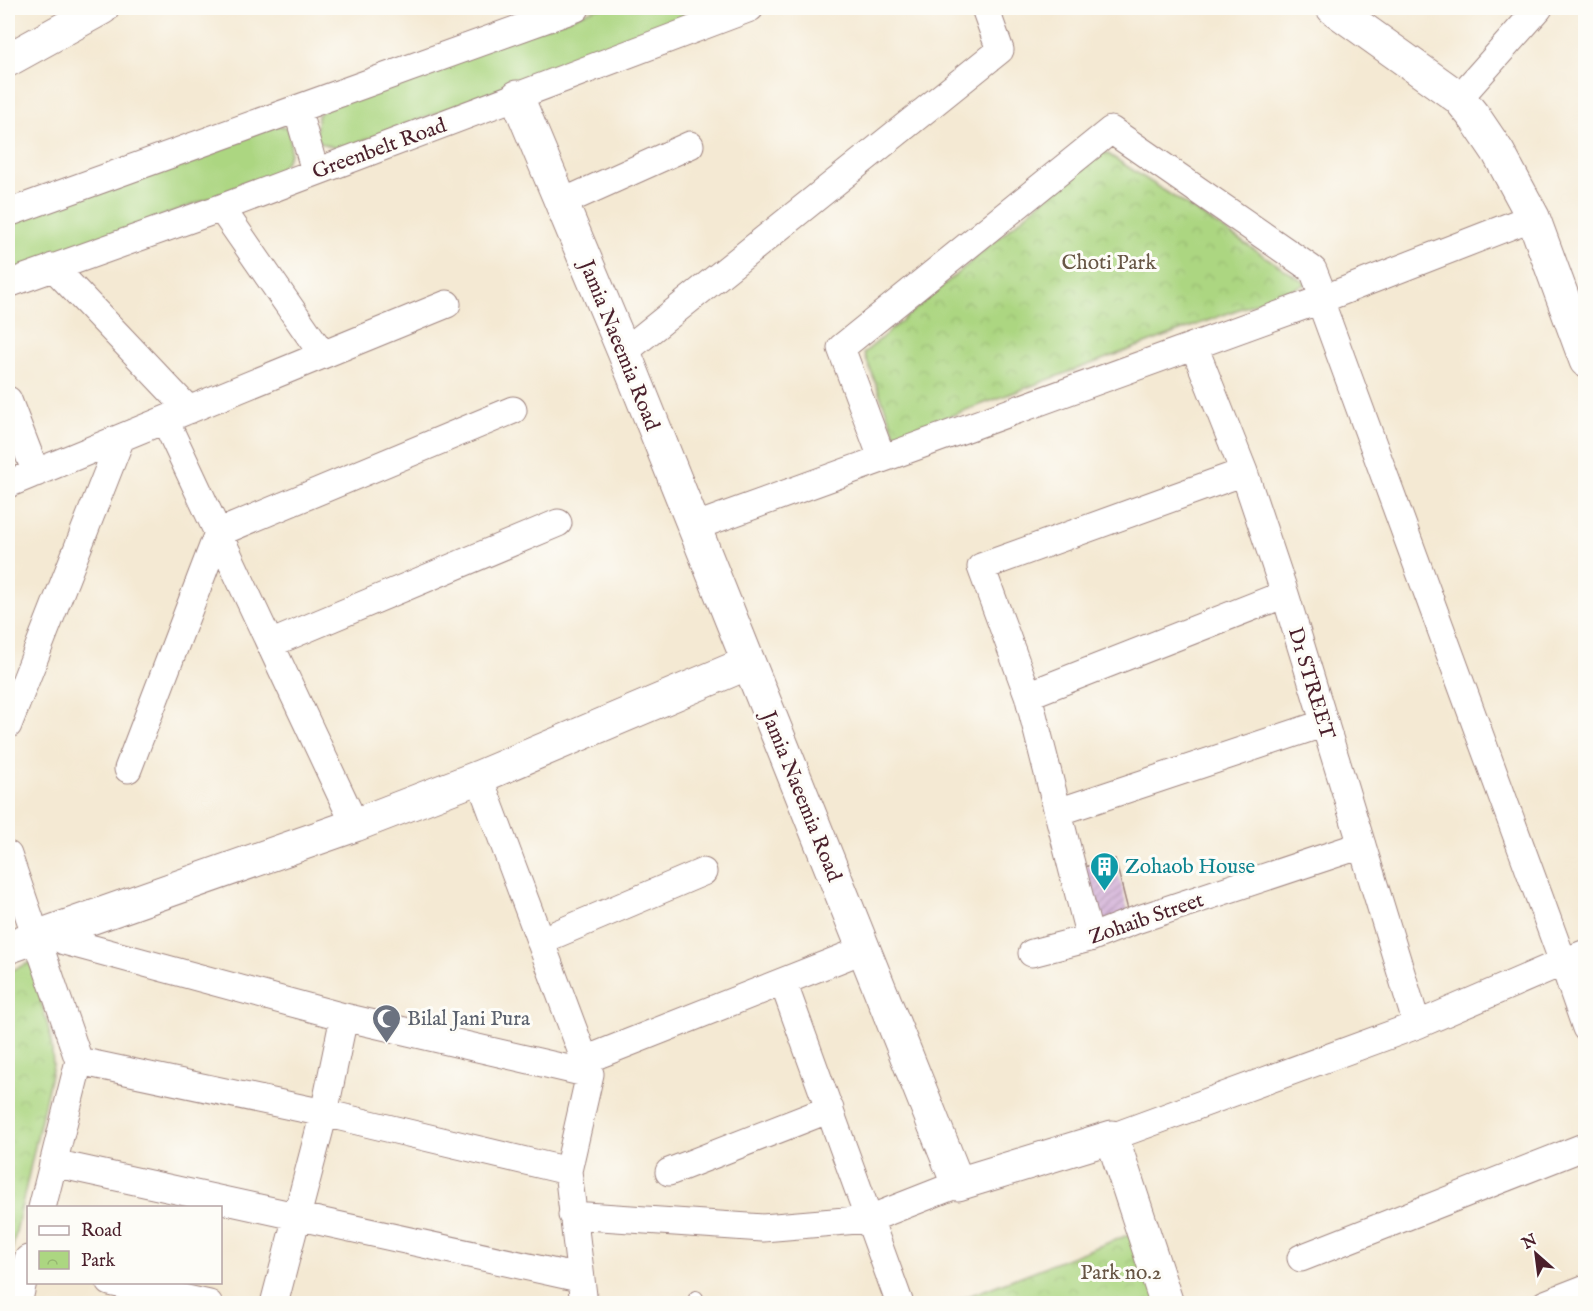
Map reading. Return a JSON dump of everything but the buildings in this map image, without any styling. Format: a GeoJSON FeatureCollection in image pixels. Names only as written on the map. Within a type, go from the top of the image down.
{"type":"FeatureCollection","features":[{"type":"Feature","properties":{"kind":"street"},"geometry":{"type":"LineString","coordinates":[[8,60],[102,8]]}},
{"type":"Feature","properties":{"kind":"street"},"geometry":{"type":"LineString","coordinates":[[8,213],[576,8]]}},
{"type":"Feature","properties":{"kind":"street","name":"Greenbelt Road"},"geometry":{"type":"LineString","coordinates":[[8,284],[221,208],[517,97],[711,14],[750,8]]}},
{"type":"Feature","properties":{"kind":"street"},"geometry":{"type":"LineString","coordinates":[[624,352],[1000,50],[985,8]]}},
{"type":"Feature","properties":{"kind":"street"},"geometry":{"type":"LineString","coordinates":[[1333,8],[1459,98],[1498,152],[1533,217],[1586,361]]}},
{"type":"Feature","properties":{"kind":"street"},"geometry":{"type":"LineString","coordinates":[[1459,98],[1539,8]]}},
{"type":"Feature","properties":{"kind":"street","name":"Jamia Naeemia Road"},"geometry":{"type":"LineString","coordinates":[[517,97],[624,352],[958,1184]]}},
{"type":"Feature","properties":{"kind":"street"},"geometry":{"type":"LineString","coordinates":[[297,109],[315,171]]}},
{"type":"Feature","properties":{"kind":"street"},"geometry":{"type":"LineString","coordinates":[[882,458],[841,348],[1111,130],[1313,270],[1322,299],[1574,957],[1586,1028]]}},
{"type":"Feature","properties":{"kind":"street"},"geometry":{"type":"LineString","coordinates":[[561,203],[690,145]]}},
{"type":"Feature","properties":{"kind":"street"},"geometry":{"type":"LineString","coordinates":[[221,208],[324,355]]}},
{"type":"Feature","properties":{"kind":"street"},"geometry":{"type":"LineString","coordinates":[[694,527],[1322,299],[1533,217]]}},
{"type":"Feature","properties":{"kind":"street"},"geometry":{"type":"LineString","coordinates":[[54,267],[177,415],[218,533],[355,825]]}},
{"type":"Feature","properties":{"kind":"street"},"geometry":{"type":"LineString","coordinates":[[8,484],[447,304]]}},
{"type":"Feature","properties":{"kind":"street","name":"D1 STREET"},"geometry":{"type":"LineString","coordinates":[[1194,346],[1244,471],[1285,594],[1418,1025]]}},
{"type":"Feature","properties":{"kind":"street"},"geometry":{"type":"LineString","coordinates":[[8,400],[36,473]]}},
{"type":"Feature","properties":{"kind":"street"},"geometry":{"type":"LineString","coordinates":[[128,769],[218,533],[513,410]]}},
{"type":"Feature","properties":{"kind":"street"},"geometry":{"type":"LineString","coordinates":[[8,725],[121,438]]}},
{"type":"Feature","properties":{"kind":"street"},"geometry":{"type":"LineString","coordinates":[[1090,938],[1028,695],[981,567],[1244,471]]}},
{"type":"Feature","properties":{"kind":"street"},"geometry":{"type":"LineString","coordinates":[[270,645],[558,523]]}},
{"type":"Feature","properties":{"kind":"street"},"geometry":{"type":"LineString","coordinates":[[1028,695],[1285,594]]}},
{"type":"Feature","properties":{"kind":"street"},"geometry":{"type":"LineString","coordinates":[[32,938],[355,825],[479,777],[748,663]]}},
{"type":"Feature","properties":{"kind":"street"},"geometry":{"type":"LineString","coordinates":[[1058,812],[1325,723]]}},
{"type":"Feature","properties":{"kind":"street"},"geometry":{"type":"LineString","coordinates":[[53,1163],[298,1217],[581,1291],[568,1171],[587,1067],[479,777]]}},
{"type":"Feature","properties":{"kind":"street","name":"Zohaib Street"},"geometry":{"type":"LineString","coordinates":[[1032,953],[1090,938],[1136,920],[1362,845]]}},
{"type":"Feature","properties":{"kind":"street"},"geometry":{"type":"LineString","coordinates":[[8,855],[32,938],[79,1061],[42,1206]]}},
{"type":"Feature","properties":{"kind":"street"},"geometry":{"type":"LineString","coordinates":[[540,940],[703,872]]}},
{"type":"Feature","properties":{"kind":"street"},"geometry":{"type":"LineString","coordinates":[[32,938],[64,941],[344,1017],[587,1067],[865,949]]}},
{"type":"Feature","properties":{"kind":"street"},"geometry":{"type":"LineString","coordinates":[[572,1215],[763,1228],[869,1219],[958,1184],[1112,1137],[1418,1025],[1574,957]]}},
{"type":"Feature","properties":{"kind":"street"},"geometry":{"type":"LineString","coordinates":[[783,982],[900,1304]]}},
{"type":"Feature","properties":{"kind":"street"},"geometry":{"type":"LineString","coordinates":[[274,1304],[324,1113],[344,1017]]}},
{"type":"Feature","properties":{"kind":"street"},"geometry":{"type":"LineString","coordinates":[[79,1061],[324,1113],[568,1171]]}},
{"type":"Feature","properties":{"kind":"street"},"geometry":{"type":"LineString","coordinates":[[669,1172],[830,1109]]}},
{"type":"Feature","properties":{"kind":"street"},"geometry":{"type":"LineString","coordinates":[[1112,1137],[1167,1304]]}},
{"type":"Feature","properties":{"kind":"street"},"geometry":{"type":"LineString","coordinates":[[1301,1258],[1586,1146]]}},
{"type":"Feature","properties":{"kind":"street"},"geometry":{"type":"LineString","coordinates":[[18,1304],[27,1267]]}},
{"type":"Feature","properties":{"kind":"street"},"geometry":{"type":"LineString","coordinates":[[119,1284],[209,1304]]}},
{"type":"Feature","properties":{"kind":"street"},"geometry":{"type":"LineString","coordinates":[[1545,1304],[1586,1288]]}},
{"type":"Feature","properties":{"kind":"green space"},"geometry":{"type":"Polygon","coordinates":[[[598,8],[686,8],[684,15],[668,27],[349,146],[333,147],[321,143],[316,134],[318,115],[331,105],[598,8]]]}},
{"type":"Feature","properties":{"kind":"green space"},"geometry":{"type":"Polygon","coordinates":[[[276,125],[288,128],[291,148],[288,158],[276,174],[8,273],[8,220],[276,125]]]}},
{"type":"Feature","properties":{"kind":"green space","name":"Choti Park"},"geometry":{"type":"Polygon","coordinates":[[[1102,150],[1307,284],[896,436],[864,353],[1102,150]]]}},
{"type":"Feature","properties":{"kind":"green space"},"geometry":{"type":"Polygon","coordinates":[[[31,962],[51,1038],[53,1065],[8,1268],[8,972],[31,962]]]}},
{"type":"Feature","properties":{"kind":"green space","name":"Park no.2"},"geometry":{"type":"Polygon","coordinates":[[[1141,1230],[1167,1304],[948,1304],[1141,1230]]]}},
{"type":"Feature","properties":{"kind":"place","name":"Zohaob House"},"geometry":{"type":"Point","coordinates":[1104,892]}},
{"type":"Feature","properties":{"kind":"place","name":"Bilal Jani Pura"},"geometry":{"type":"Point","coordinates":[386,1044]}}]}
